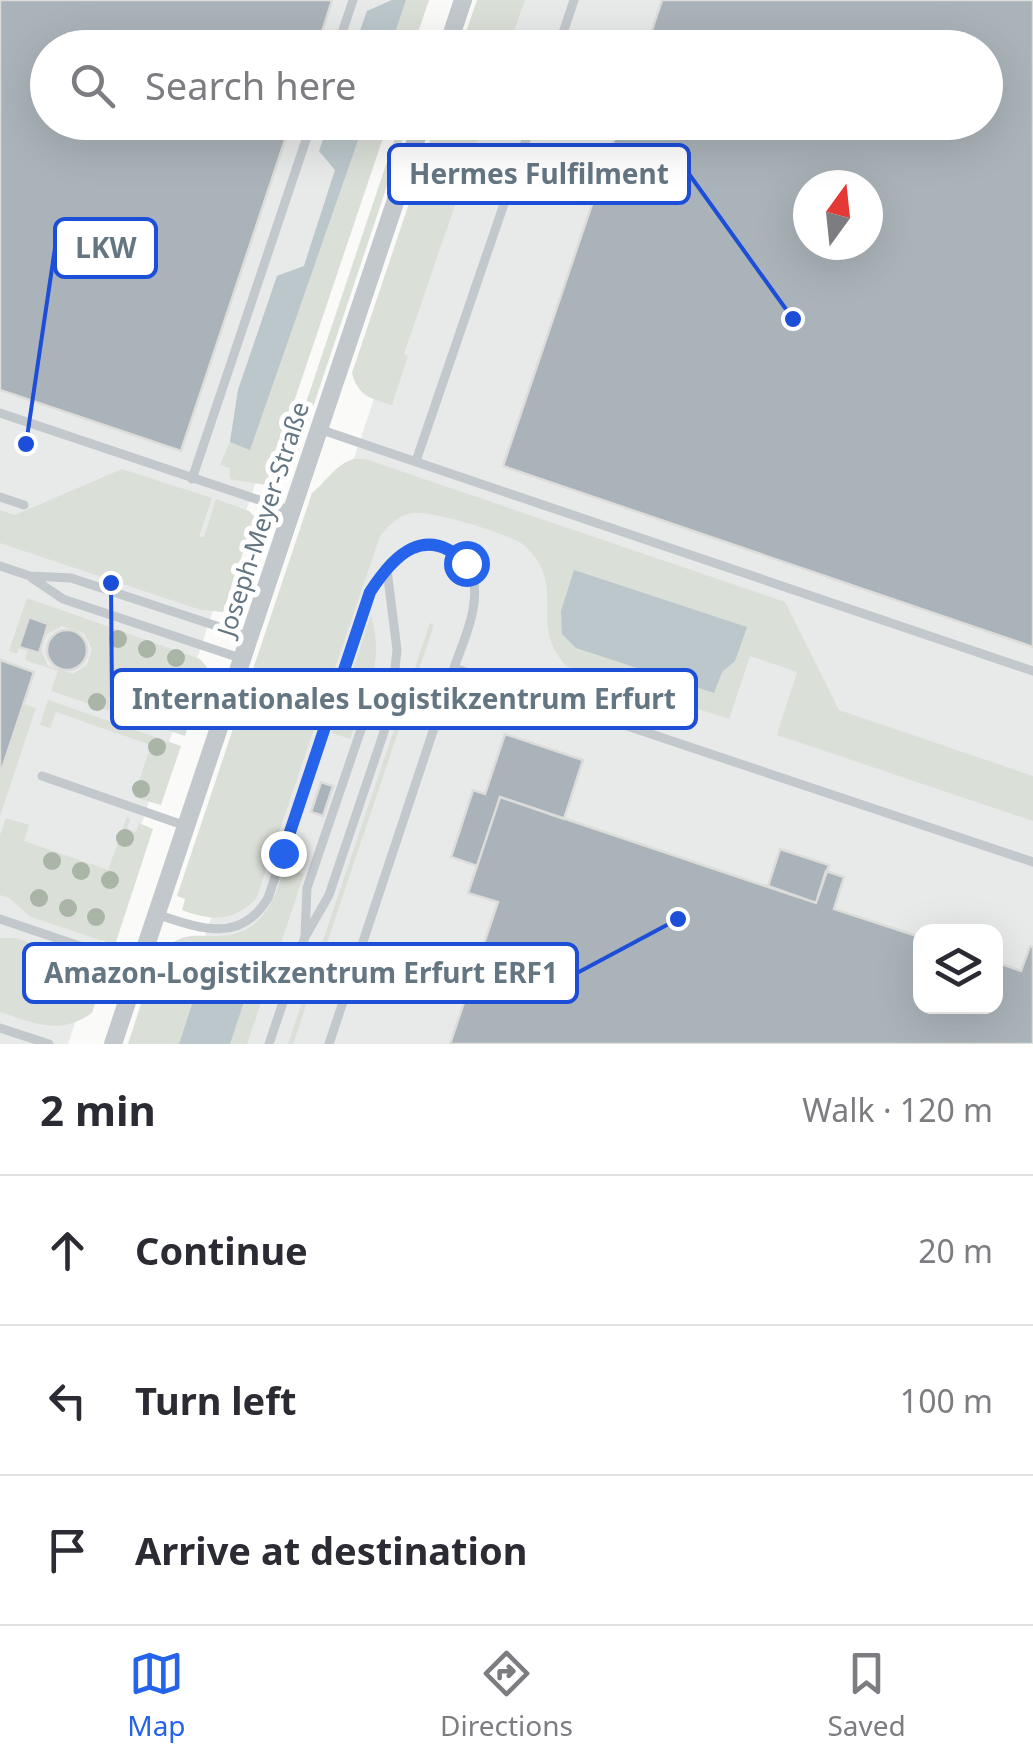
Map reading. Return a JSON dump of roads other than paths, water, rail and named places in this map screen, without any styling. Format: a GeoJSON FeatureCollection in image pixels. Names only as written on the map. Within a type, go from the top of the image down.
{"type":"FeatureCollection","features":[{"type":"Feature","properties":{"kind":"street"},"geometry":{"type":"LineString","coordinates":[[453,30],[463,0]]}},
{"type":"Feature","properties":{"kind":"street","name":"Joseph-Meyer-Straße"},"geometry":{"type":"LineString","coordinates":[[113,1044],[416,140]]}},
{"type":"Feature","properties":{"kind":"lane"},"geometry":{"type":"LineString","coordinates":[[343,30],[352,0]]}},
{"type":"Feature","properties":{"kind":"lane"},"geometry":{"type":"LineString","coordinates":[[564,30],[574,0]]}},
{"type":"Feature","properties":{"kind":"lane"},"geometry":{"type":"LineString","coordinates":[[192,478],[306,140]]}},
{"type":"Feature","properties":{"kind":"lane"},"geometry":{"type":"LineString","coordinates":[[416,461],[526,140]]}},
{"type":"Feature","properties":{"kind":"lane"},"geometry":{"type":"LineString","coordinates":[[0,413],[292,511]]}},
{"type":"Feature","properties":{"kind":"lane"},"geometry":{"type":"LineString","coordinates":[[319,429],[1033,672]]}},
{"type":"Feature","properties":{"kind":"lane"},"geometry":{"type":"LineString","coordinates":[[0,497],[24,505]]}},
{"type":"Feature","properties":{"kind":"lane"},"geometry":{"type":"LineString","coordinates":[[156,914],[204,929],[221,930],[249,922],[260,912],[268,898],[370,592],[386,567],[402,552],[428,545],[444,548],[466,563],[472,574],[475,598],[329,1044]]}},
{"type":"Feature","properties":{"kind":"lane"},"geometry":{"type":"LineString","coordinates":[[0,566],[30,576],[70,578],[250,637]]}},
{"type":"Feature","properties":{"kind":"lane"},"geometry":{"type":"LineString","coordinates":[[269,1044],[305,938],[329,895],[390,714],[397,650],[386,567]]}},
{"type":"Feature","properties":{"kind":"lane"},"geometry":{"type":"LineString","coordinates":[[30,576],[63,599],[243,659]]}},
{"type":"Feature","properties":{"kind":"lane"},"geometry":{"type":"LineString","coordinates":[[454,668],[1033,862]]}},
{"type":"Feature","properties":{"kind":"lane"},"geometry":{"type":"LineString","coordinates":[[305,938],[307,888],[369,706],[393,672]]}},
{"type":"Feature","properties":{"kind":"lane"},"geometry":{"type":"LineString","coordinates":[[42,776],[186,826]]}},
{"type":"Feature","properties":{"kind":"lane"},"geometry":{"type":"LineString","coordinates":[[0,919],[139,966]]}},
{"type":"Feature","properties":{"kind":"lane"},"geometry":{"type":"LineString","coordinates":[[0,1028],[49,1044]]}},
{"type":"Feature","properties":{"kind":"place","name":"Hermes Fulfilment"},"geometry":{"type":"Point","coordinates":[793,319]}},
{"type":"Feature","properties":{"kind":"place","name":"LKW"},"geometry":{"type":"Point","coordinates":[26,444]}},
{"type":"Feature","properties":{"kind":"place","name":"Internationales Logistikzentrum Erfurt"},"geometry":{"type":"Point","coordinates":[111,583]}},
{"type":"Feature","properties":{"kind":"place","name":"Amazon-Logistikzentrum Erfurt ERF1"},"geometry":{"type":"Point","coordinates":[678,919]}}]}
